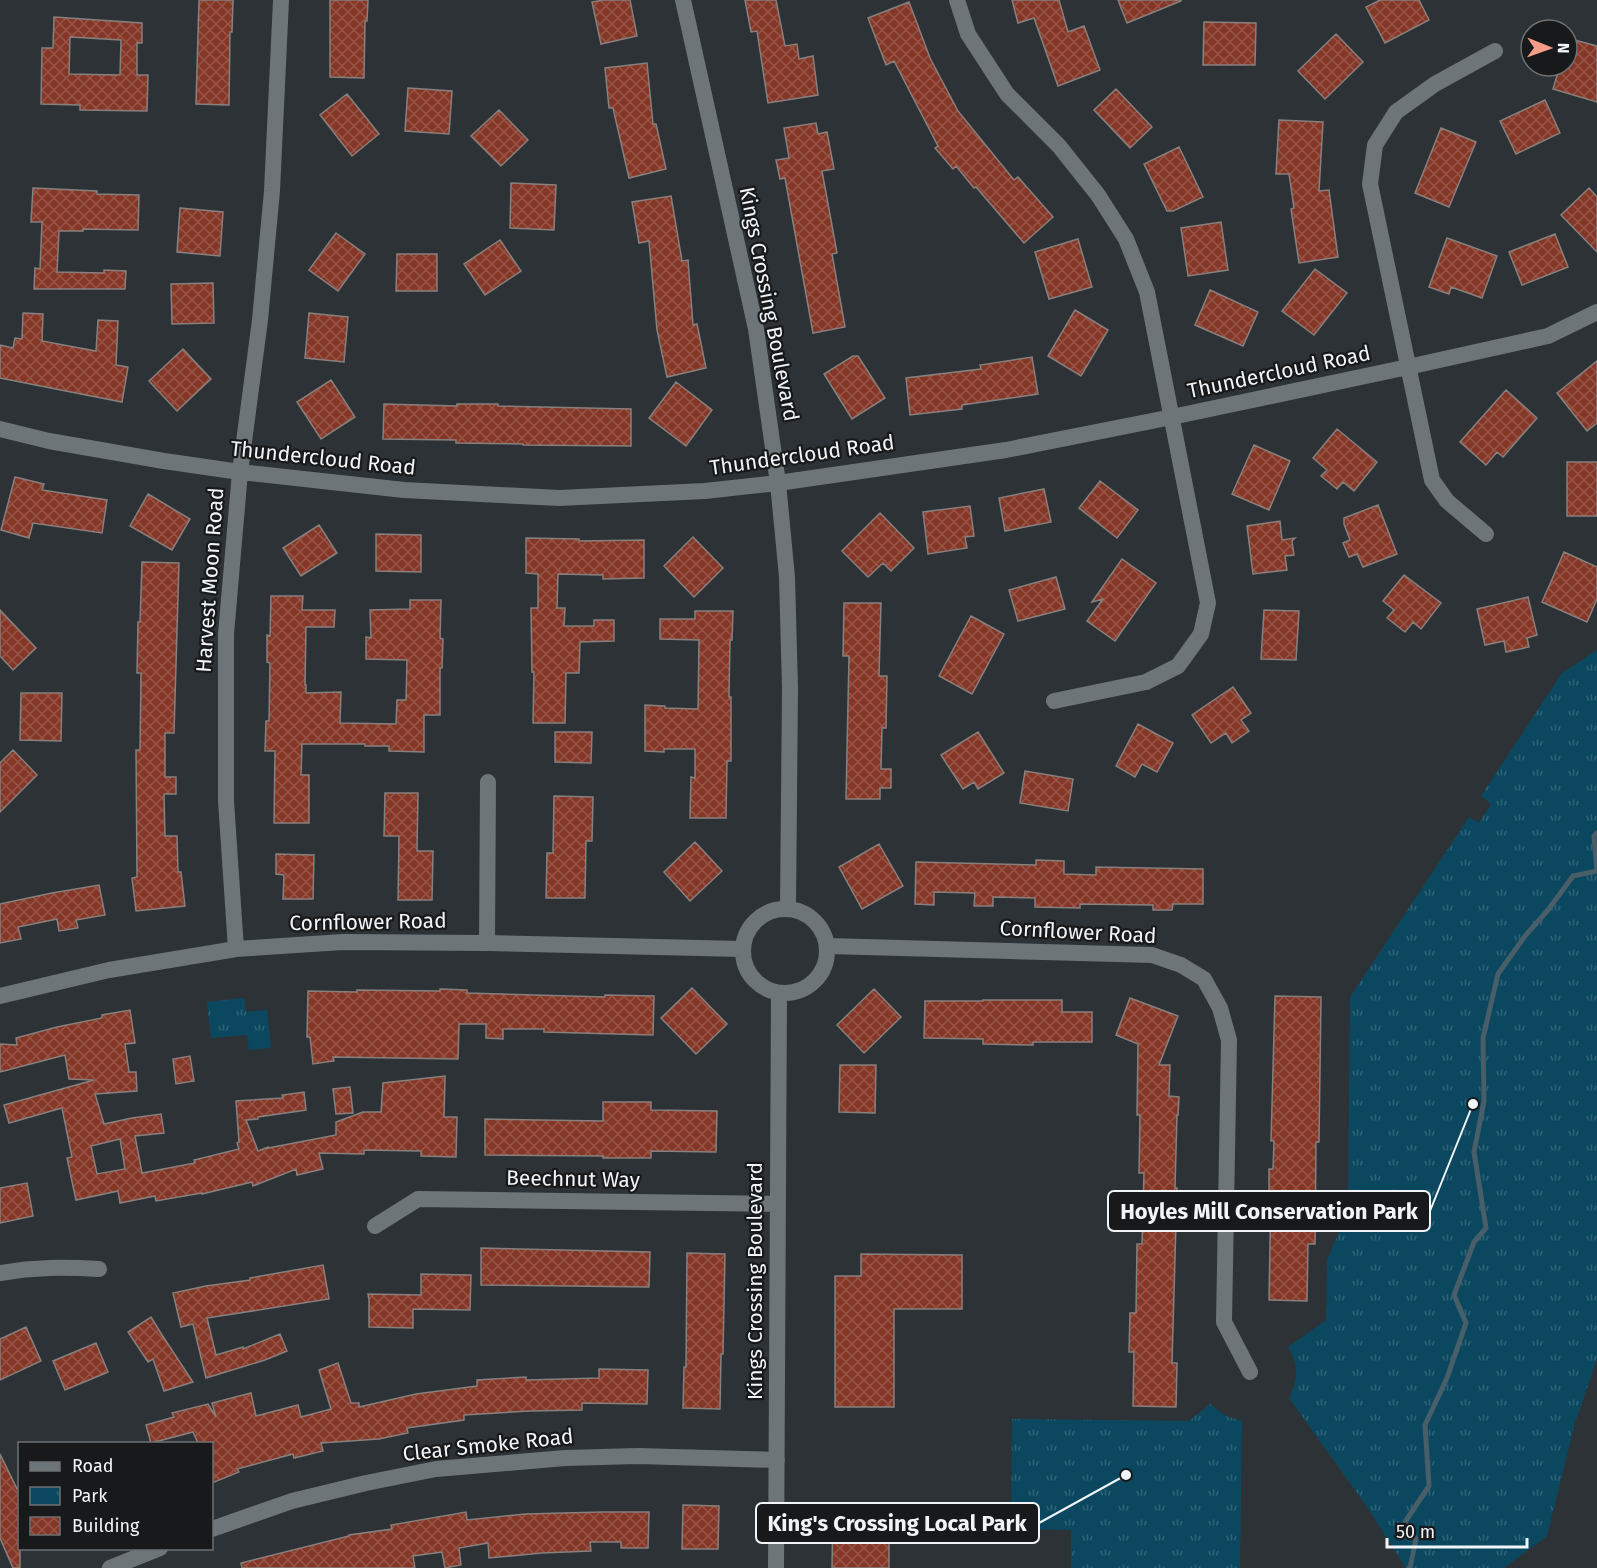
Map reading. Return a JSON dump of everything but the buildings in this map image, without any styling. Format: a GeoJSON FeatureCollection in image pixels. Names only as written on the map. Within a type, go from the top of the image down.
{"type":"FeatureCollection","features":[{"type":"Feature","properties":{"kind":"street","name":"Harvest Moon Road"},"geometry":{"type":"LineString","coordinates":[[236,949],[226,801],[226,634],[240,472],[260,320],[274,177],[280,0]]}},
{"type":"Feature","properties":{"kind":"street","name":"Kings Crossing Boulevard"},"geometry":{"type":"LineString","coordinates":[[683,0],[756,329],[778,483],[787,577],[790,666],[788,907]]}},
{"type":"Feature","properties":{"kind":"street"},"geometry":{"type":"LineString","coordinates":[[957,0],[968,34],[1007,94],[1059,146],[1098,195],[1126,239],[1147,291],[1208,603],[1202,634],[1178,666],[1146,682],[1054,701]]}},
{"type":"Feature","properties":{"kind":"street"},"geometry":{"type":"LineString","coordinates":[[1486,534],[1447,501],[1432,480],[1370,184],[1375,145],[1396,112],[1435,84],[1495,51]]}},
{"type":"Feature","properties":{"kind":"street","name":"Thundercloud Road"},"geometry":{"type":"LineString","coordinates":[[0,429],[49,441],[164,461],[240,472],[404,490],[559,498],[705,491],[778,483],[1006,450],[1172,417],[1548,336],[1597,312]]}},
{"type":"Feature","properties":{"kind":"street"},"geometry":{"type":"LineString","coordinates":[[487,943],[488,782]]}},
{"type":"Feature","properties":{"kind":"street"},"geometry":{"type":"LineString","coordinates":[[788,907],[815,919],[828,946],[826,965],[816,982],[799,992],[779,994],[752,979],[741,949],[748,927],[765,912],[788,907]]}},
{"type":"Feature","properties":{"kind":"street","name":"Cornflower Road"},"geometry":{"type":"LineString","coordinates":[[0,996],[108,970],[236,949],[343,942],[741,949]]}},
{"type":"Feature","properties":{"kind":"street","name":"Cornflower Road"},"geometry":{"type":"LineString","coordinates":[[828,946],[1152,955],[1181,965],[1204,979],[1220,1008],[1229,1040],[1224,1322],[1250,1372]]}},
{"type":"Feature","properties":{"kind":"street","name":"Kings Crossing Boulevard"},"geometry":{"type":"LineString","coordinates":[[776,1568],[779,994]]}},
{"type":"Feature","properties":{"kind":"street","name":"Beechnut Way"},"geometry":{"type":"LineString","coordinates":[[375,1226],[418,1199],[778,1204]]}},
{"type":"Feature","properties":{"kind":"street"},"geometry":{"type":"LineString","coordinates":[[0,1273],[27,1268],[99,1269]]}},
{"type":"Feature","properties":{"kind":"street","name":"Clear Smoke Road"},"geometry":{"type":"LineString","coordinates":[[213,1529],[292,1501],[436,1469],[565,1458],[627,1456],[777,1460]]}},
{"type":"Feature","properties":{"kind":"street"},"geometry":{"type":"LineString","coordinates":[[110,1568],[155,1550]]}},
{"type":"Feature","properties":{"kind":"green space"},"geometry":{"type":"Polygon","coordinates":[[[1597,650],[1597,1359],[1575,1423],[1547,1536],[1504,1568],[1406,1568],[1365,1504],[1289,1398],[1294,1385],[1296,1366],[1288,1347],[1326,1320],[1327,1260],[1348,1211],[1350,997],[1469,817],[1479,823],[1491,804],[1481,796],[1562,673],[1597,650]]]}},
{"type":"Feature","properties":{"kind":"green space"},"geometry":{"type":"Polygon","coordinates":[[[244,998],[246,1012],[267,1010],[271,1048],[249,1050],[247,1035],[211,1038],[207,1002],[244,998]]]}},
{"type":"Feature","properties":{"kind":"green space"},"geometry":{"type":"Polygon","coordinates":[[[1210,1404],[1226,1416],[1242,1421],[1240,1568],[1071,1568],[1071,1530],[1011,1529],[1012,1419],[1189,1421],[1210,1404]]]}},
{"type":"Feature","properties":{"kind":"waterway"},"geometry":{"type":"LineString","coordinates":[[1410,1568],[1416,1539],[1405,1522],[1429,1486],[1425,1425],[1447,1378],[1466,1323],[1454,1295],[1474,1242],[1486,1228],[1474,1152],[1484,1101],[1483,1038],[1498,974],[1573,876],[1597,871],[1594,836],[1597,833]]}},
{"type":"Feature","properties":{"kind":"place","name":"Hoyles Mill Conservation Park"},"geometry":{"type":"Point","coordinates":[1473,1104]}},
{"type":"Feature","properties":{"kind":"place","name":"King's Crossing Local Park"},"geometry":{"type":"Point","coordinates":[1126,1475]}}]}
